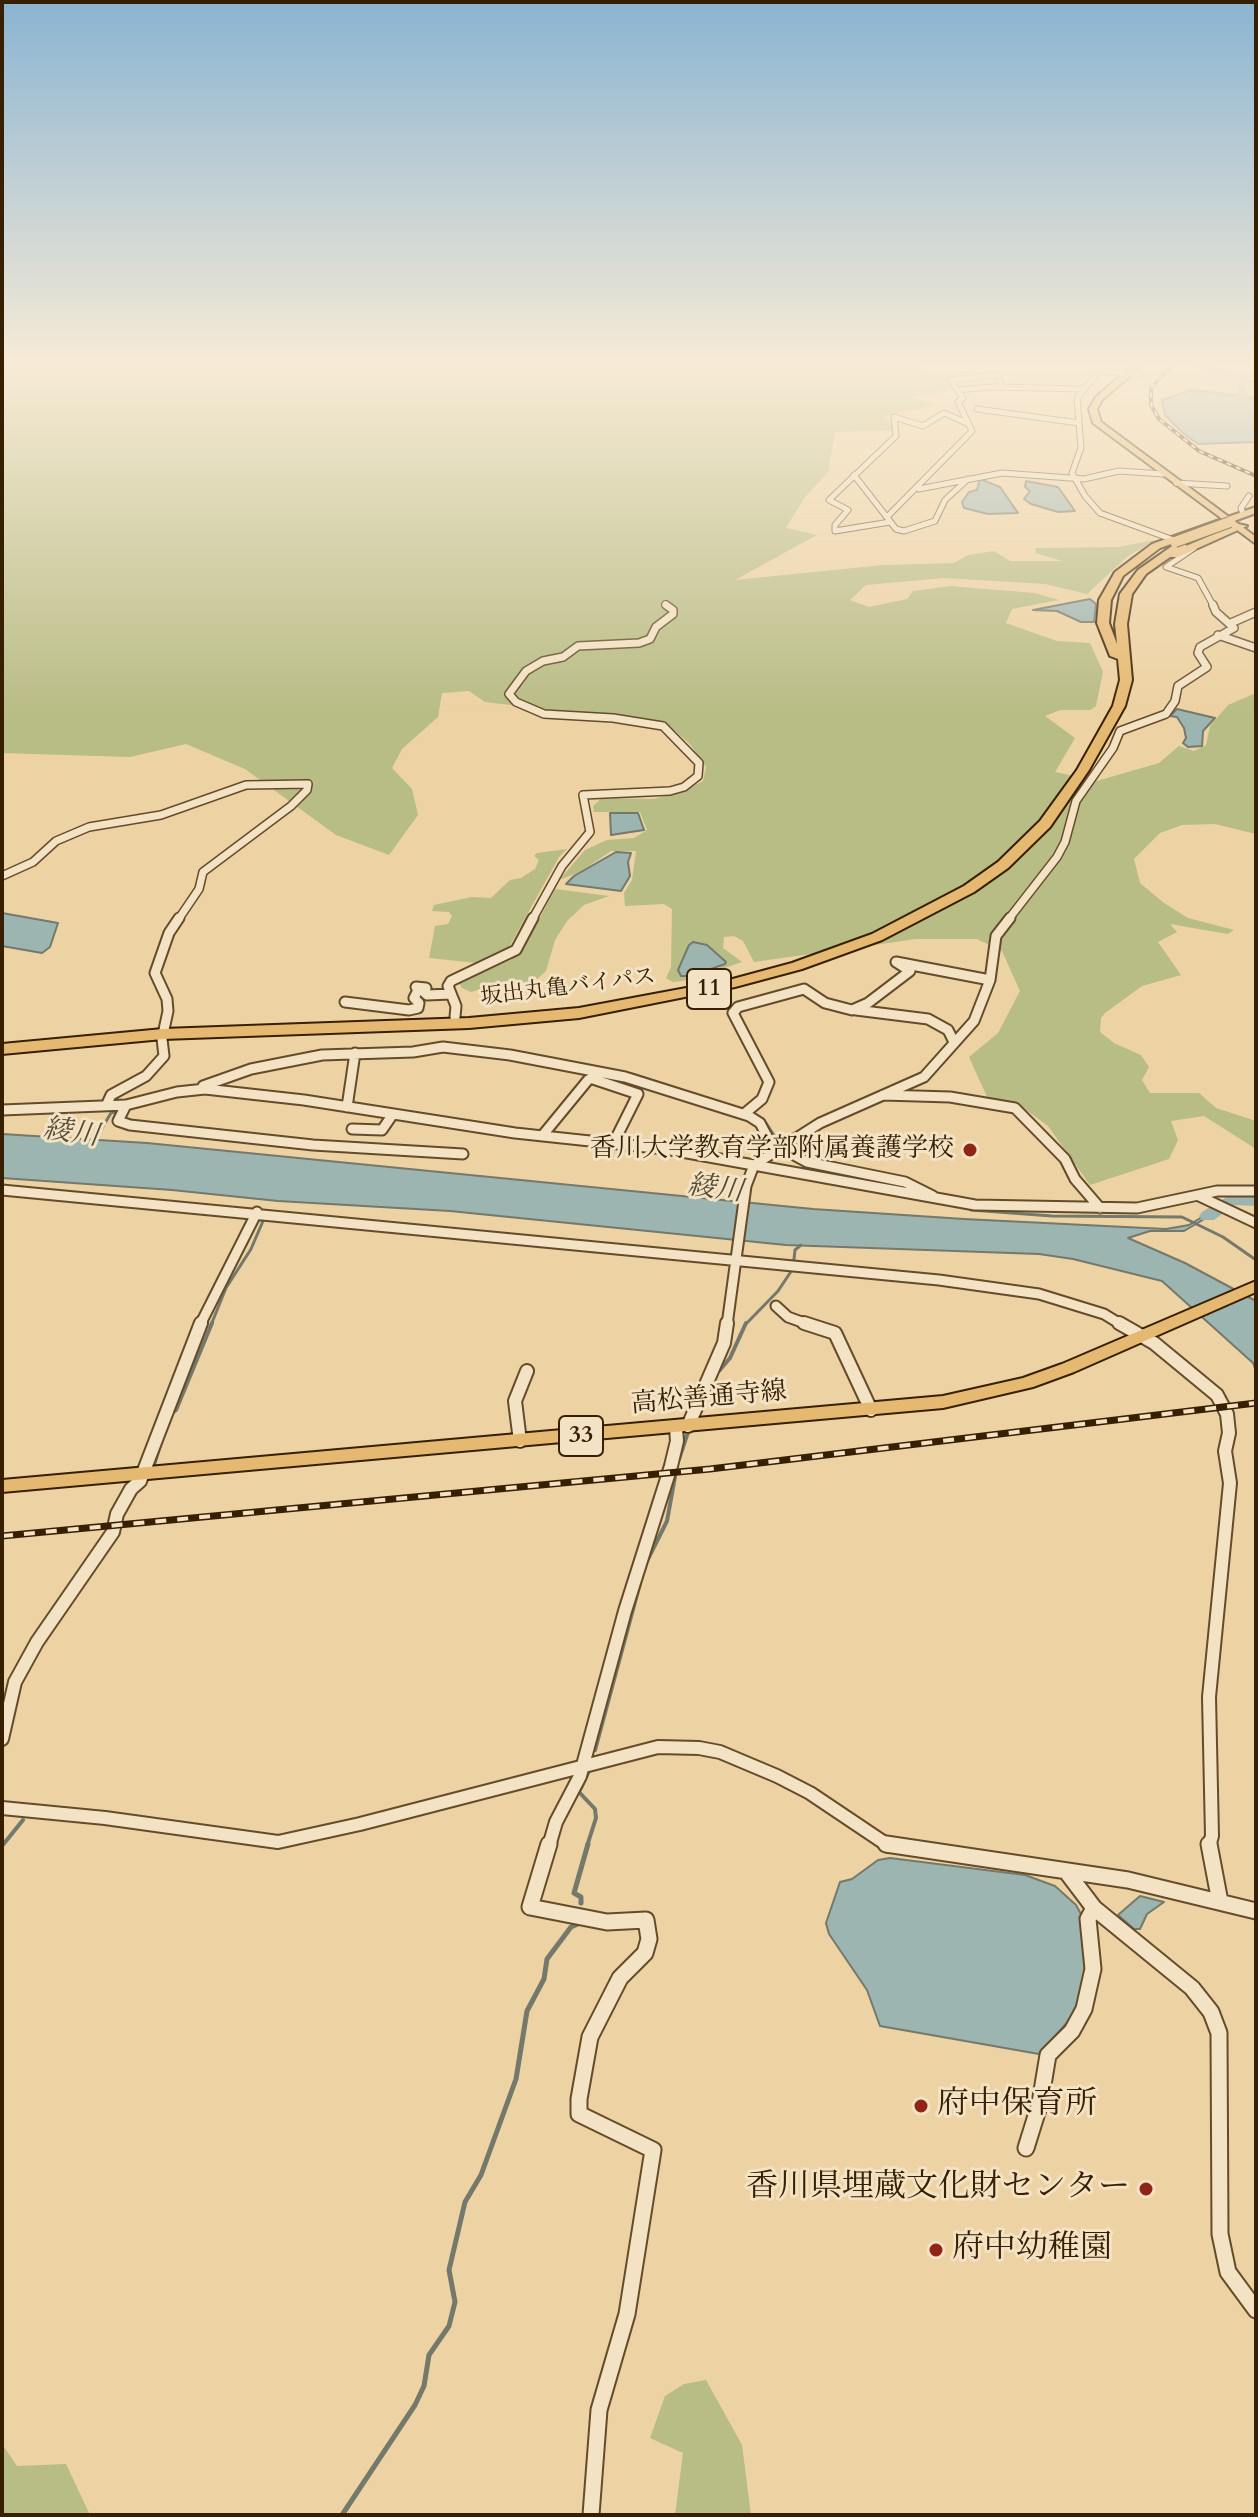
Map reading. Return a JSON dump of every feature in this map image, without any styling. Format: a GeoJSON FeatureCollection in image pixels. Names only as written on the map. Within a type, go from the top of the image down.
{"type":"FeatureCollection","features":[{"type":"Feature","properties":{"kind":"highway","name":"11"},"geometry":{"type":"LineString","coordinates":[[1232,523],[1243,514],[1256,516]]}},
{"type":"Feature","properties":{"kind":"highway","name":"11"},"geometry":{"type":"LineString","coordinates":[[1179,543],[1256,516]]}},
{"type":"Feature","properties":{"kind":"highway"},"geometry":{"type":"LineString","coordinates":[[1179,543],[1232,523]]}},
{"type":"Feature","properties":{"kind":"highway","name":"坂出丸亀バイパス"},"geometry":{"type":"LineString","coordinates":[[2,1049],[164,1031],[413,1026],[523,1019],[628,1005],[841,951],[947,903],[1003,865],[1033,837],[1064,799],[1113,721],[1124,691],[1121,624],[1126,594],[1142,572],[1179,543]]}},
{"type":"Feature","properties":{"kind":"highway","name":"坂出丸亀バイパス"},"geometry":{"type":"LineString","coordinates":[[2,1042],[455,1017],[577,1007],[711,983]]}},
{"type":"Feature","properties":{"kind":"main road"},"geometry":{"type":"LineString","coordinates":[[1171,479],[1256,541]]}},
{"type":"Feature","properties":{"kind":"main road","name":"高松善通寺線"},"geometry":{"type":"LineString","coordinates":[[2,1486],[943,1402],[1027,1383],[1256,1286]]}},
{"type":"Feature","properties":{"kind":"street"},"geometry":{"type":"LineString","coordinates":[[850,479],[829,500],[848,510],[833,529],[839,531],[888,519],[927,479]]}},
{"type":"Feature","properties":{"kind":"street"},"geometry":{"type":"LineString","coordinates":[[857,479],[896,529],[904,531],[935,521],[945,500],[967,479]]}},
{"type":"Feature","properties":{"kind":"street"},"geometry":{"type":"LineString","coordinates":[[917,490],[966,479]]}},
{"type":"Feature","properties":{"kind":"street"},"geometry":{"type":"LineString","coordinates":[[591,2515],[599,2410],[627,2314],[653,2150],[579,2114],[579,2099],[590,2037],[620,1978],[645,1953],[649,1939],[646,1920],[607,1922],[530,1907],[556,1822],[583,1765],[625,1611],[677,1441],[724,1343],[746,1186],[754,1165],[820,1123],[924,1077],[974,1021],[990,980],[996,936],[1057,857],[1065,842],[1068,820],[1064,799],[1113,748],[1120,731],[1161,718],[1175,701],[1178,686],[1207,667],[1198,649],[1234,628],[1216,612],[1198,578],[1166,567],[1194,548],[1100,513],[1085,496],[1076,479]]}},
{"type":"Feature","properties":{"kind":"street"},"geometry":{"type":"LineString","coordinates":[[1176,483],[1227,486]]}},
{"type":"Feature","properties":{"kind":"street"},"geometry":{"type":"LineString","coordinates":[[1243,514],[1241,508],[1249,496]]}},
{"type":"Feature","properties":{"kind":"street"},"geometry":{"type":"LineString","coordinates":[[455,1017],[456,1006],[448,986],[451,981],[508,956],[524,940],[562,866],[584,843],[590,832],[583,795],[670,791],[684,787],[698,776],[699,763],[663,726],[613,718],[544,714],[516,702],[509,694],[526,671],[543,661],[563,657],[578,646],[639,643],[650,639],[656,627],[673,614],[673,610],[665,604]]}},
{"type":"Feature","properties":{"kind":"street"},"geometry":{"type":"LineString","coordinates":[[1231,623],[1256,612]]}},
{"type":"Feature","properties":{"kind":"street"},"geometry":{"type":"LineString","coordinates":[[1218,635],[1256,648]]}},
{"type":"Feature","properties":{"kind":"street"},"geometry":{"type":"LineString","coordinates":[[2,876],[33,862],[56,841],[89,827],[161,815],[246,785],[308,784],[307,790],[291,806],[203,872],[199,889],[169,933],[155,973],[167,999],[164,1056],[159,1064],[134,1084],[111,1095],[106,1106]]}},
{"type":"Feature","properties":{"kind":"street"},"geometry":{"type":"LineString","coordinates":[[852,1010],[879,996],[910,971],[896,962],[990,980]]}},
{"type":"Feature","properties":{"kind":"street"},"geometry":{"type":"LineString","coordinates":[[345,1002],[409,1010],[418,1008],[419,1003],[414,998],[418,990],[416,987],[426,988],[424,992],[427,995],[451,994]]}},
{"type":"Feature","properties":{"kind":"street"},"geometry":{"type":"LineString","coordinates":[[746,1112],[762,1099],[769,1082],[733,1013],[738,1007],[804,989],[825,1003],[852,1010],[928,1019],[948,1030],[954,1042]]}},
{"type":"Feature","properties":{"kind":"street"},"geometry":{"type":"LineString","coordinates":[[2,1110],[126,1105],[193,1089],[266,1065],[355,1053],[413,1052],[443,1047],[521,1056],[746,1112],[760,1123],[770,1142],[778,1149],[807,1162],[905,1182],[932,1194],[934,1199]]}},
{"type":"Feature","properties":{"kind":"street"},"geometry":{"type":"LineString","coordinates":[[347,1107],[355,1053]]}},
{"type":"Feature","properties":{"kind":"street"},"geometry":{"type":"LineString","coordinates":[[542,1136],[588,1080],[597,1075]]}},
{"type":"Feature","properties":{"kind":"street"},"geometry":{"type":"LineString","coordinates":[[597,1075],[638,1094],[613,1144]]}},
{"type":"Feature","properties":{"kind":"street"},"geometry":{"type":"LineString","coordinates":[[193,1089],[268,1095],[613,1144],[754,1165],[934,1199],[999,1207],[1137,1208],[1217,1191],[1256,1191]]}},
{"type":"Feature","properties":{"kind":"street"},"geometry":{"type":"LineString","coordinates":[[883,1095],[950,1097],[1015,1108],[1065,1159],[1075,1179],[1100,1208]]}},
{"type":"Feature","properties":{"kind":"street"},"geometry":{"type":"LineString","coordinates":[[126,1105],[118,1121],[130,1125],[313,1145],[463,1154]]}},
{"type":"Feature","properties":{"kind":"street"},"geometry":{"type":"LineString","coordinates":[[352,1129],[382,1130],[393,1114]]}},
{"type":"Feature","properties":{"kind":"street"},"geometry":{"type":"LineString","coordinates":[[2,1190],[736,1254],[1039,1294],[1104,1314],[1145,1335],[1217,1395],[1227,1414],[1229,1433],[1225,1451],[1230,1483],[1209,1697],[1212,1836],[1208,1848],[1220,1902]]}},
{"type":"Feature","properties":{"kind":"street"},"geometry":{"type":"LineString","coordinates":[[1199,1196],[1256,1223]]}},
{"type":"Feature","properties":{"kind":"street"},"geometry":{"type":"LineString","coordinates":[[2,1739],[15,1682],[37,1642],[113,1532],[117,1514],[131,1489],[140,1481],[200,1324],[257,1212]]}},
{"type":"Feature","properties":{"kind":"street"},"geometry":{"type":"LineString","coordinates":[[776,1306],[788,1317],[835,1333],[871,1410]]}},
{"type":"Feature","properties":{"kind":"street"},"geometry":{"type":"LineString","coordinates":[[520,1441],[513,1393],[527,1371]]}},
{"type":"Feature","properties":{"kind":"street"},"geometry":{"type":"LineString","coordinates":[[2,1808],[105,1818],[278,1842],[360,1824],[658,1747],[681,1746],[720,1752],[810,1793],[891,1847],[1128,1880],[1256,1911]]}},
{"type":"Feature","properties":{"kind":"street"},"geometry":{"type":"LineString","coordinates":[[1066,1871],[1094,1908],[1192,1988],[1211,2012],[1219,2033],[1220,2234],[1228,2272],[1256,2310]]}},
{"type":"Feature","properties":{"kind":"street"},"geometry":{"type":"LineString","coordinates":[[1026,2148],[1040,2103],[1048,2055],[1072,2031],[1084,2009],[1093,1969],[1088,1919],[1094,1908]]}},
{"type":"Feature","properties":{"kind":"green space"},"geometry":{"type":"Polygon","coordinates":[[[2,479],[821,479],[805,497],[786,528],[817,535],[735,580],[883,565],[954,563],[968,555],[994,551],[1010,561],[1062,561],[1036,553],[1035,548],[1119,547],[1155,540],[1127,557],[1087,594],[1045,584],[944,578],[866,585],[850,600],[869,607],[907,599],[913,591],[950,586],[1035,593],[1059,600],[1012,609],[1006,623],[1057,641],[1090,643],[1103,672],[1096,706],[1090,710],[1060,710],[1045,716],[1075,738],[1055,772],[1097,781],[1159,763],[1179,746],[1194,751],[1206,745],[1210,726],[1228,705],[1256,693],[1256,834],[1215,824],[1182,825],[1160,833],[1134,859],[1140,883],[1164,903],[1188,918],[1234,930],[1228,934],[1170,924],[1177,932],[1158,942],[1181,975],[1142,986],[1105,1013],[1101,1018],[1100,1032],[1114,1043],[1141,1055],[1149,1067],[1142,1080],[1150,1093],[1199,1093],[1216,1108],[1256,1121],[1256,1149],[1204,1116],[1171,1121],[1178,1140],[1169,1159],[1090,1185],[1048,1126],[1014,1101],[988,1099],[969,1057],[998,1033],[1020,991],[1002,951],[977,939],[916,939],[754,962],[743,941],[734,936],[724,937],[723,948],[742,962],[689,980],[673,982],[666,978],[671,967],[672,909],[664,904],[625,906],[624,893],[632,880],[636,851],[611,851],[580,872],[559,880],[585,850],[607,840],[634,838],[647,830],[640,812],[594,812],[593,806],[602,798],[654,799],[686,790],[703,781],[706,767],[690,744],[667,724],[485,702],[469,691],[442,693],[438,717],[402,749],[392,768],[412,789],[418,815],[389,855],[336,835],[245,769],[186,744],[130,757],[2,753],[2,479]],[[689,945],[678,970],[686,977],[721,967],[689,945]]]}},
{"type":"Feature","properties":{"kind":"green space"},"geometry":{"type":"Polygon","coordinates":[[[567,849],[559,857],[509,947],[477,963],[429,958],[435,926],[448,924],[452,916],[449,912],[432,911],[434,905],[472,897],[491,898],[510,880],[521,878],[535,869],[539,860],[534,856],[537,853],[567,849]]]}},
{"type":"Feature","properties":{"kind":"green space"},"geometry":{"type":"Polygon","coordinates":[[[555,889],[609,896],[584,905],[567,921],[555,940],[546,971],[535,981],[521,984],[511,981],[471,992],[462,988],[459,983],[511,960],[524,948],[555,889]]]}},
{"type":"Feature","properties":{"kind":"green space"},"geometry":{"type":"Polygon","coordinates":[[[706,2380],[742,2445],[751,2515],[675,2515],[683,2453],[650,2438],[665,2396],[684,2384],[706,2380]]]}},
{"type":"Feature","properties":{"kind":"green space"},"geometry":{"type":"Polygon","coordinates":[[[2,2444],[17,2466],[66,2464],[90,2515],[2,2515],[2,2444]]]}},
{"type":"Feature","properties":{"kind":"water"},"geometry":{"type":"Polygon","coordinates":[[[980,479],[1000,487],[1018,513],[988,514],[964,508],[962,502],[969,492],[977,490],[980,479]]]}},
{"type":"Feature","properties":{"kind":"water"},"geometry":{"type":"Polygon","coordinates":[[[1026,481],[1058,487],[1075,511],[1058,512],[1031,504],[1024,499],[1030,491],[1025,487],[1026,481]]]}},
{"type":"Feature","properties":{"kind":"water"},"geometry":{"type":"Polygon","coordinates":[[[1090,599],[1096,604],[1094,622],[1081,622],[1057,611],[1033,610],[1090,599]]]}},
{"type":"Feature","properties":{"kind":"water"},"geometry":{"type":"Polygon","coordinates":[[[1177,709],[1215,718],[1203,731],[1202,746],[1188,747],[1183,743],[1186,738],[1184,728],[1177,717],[1170,716],[1177,709]]]}},
{"type":"Feature","properties":{"kind":"water"},"geometry":{"type":"Polygon","coordinates":[[[610,813],[638,813],[644,830],[611,835],[610,813]]]}},
{"type":"Feature","properties":{"kind":"water"},"geometry":{"type":"Polygon","coordinates":[[[616,852],[631,853],[628,862],[630,876],[621,891],[566,884],[574,876],[616,852]]]}},
{"type":"Feature","properties":{"kind":"water"},"geometry":{"type":"Polygon","coordinates":[[[2,913],[58,923],[50,947],[42,953],[2,946],[2,913]]]}},
{"type":"Feature","properties":{"kind":"water"},"geometry":{"type":"Polygon","coordinates":[[[693,942],[707,945],[725,964],[691,976],[681,976],[678,970],[693,942]]]}},
{"type":"Feature","properties":{"kind":"water"},"geometry":{"type":"Polygon","coordinates":[[[2,1134],[147,1143],[813,1209],[964,1219],[1166,1229],[1189,1225],[1215,1209],[1218,1211],[1184,1231],[1150,1231],[1128,1238],[1185,1263],[1256,1301],[1256,1371],[1253,1363],[1162,1281],[1073,1259],[1039,1254],[786,1245],[450,1211],[278,1201],[2,1178],[2,1134]]]}},
{"type":"Feature","properties":{"kind":"water"},"geometry":{"type":"Polygon","coordinates":[[[890,1858],[1025,1875],[1055,1886],[1076,1905],[1082,1916],[1087,1981],[1073,2016],[1039,2054],[880,2026],[867,1990],[829,1934],[826,1923],[840,1882],[852,1879],[878,1860],[890,1858]]]}},
{"type":"Feature","properties":{"kind":"water"},"geometry":{"type":"Polygon","coordinates":[[[1140,1896],[1164,1902],[1147,1914],[1140,1929],[1134,1929],[1118,1915],[1140,1896]]]}},
{"type":"Feature","properties":{"kind":"waterway"},"geometry":{"type":"LineString","coordinates":[[518,1052],[620,1072]]}},
{"type":"Feature","properties":{"kind":"waterway"},"geometry":{"type":"LineString","coordinates":[[233,1071],[248,1066]]}},
{"type":"Feature","properties":{"kind":"waterway"},"geometry":{"type":"LineString","coordinates":[[632,1074],[682,1090]]}},
{"type":"Feature","properties":{"kind":"waterway","name":"綾川"},"geometry":{"type":"LineString","coordinates":[[93,1143],[111,1113],[116,1112]]}},
{"type":"Feature","properties":{"kind":"waterway"},"geometry":{"type":"LineString","coordinates":[[753,1114],[764,1120],[777,1140]]}},
{"type":"Feature","properties":{"kind":"waterway"},"geometry":{"type":"LineString","coordinates":[[1208,1216],[1230,1200],[1256,1201]]}},
{"type":"Feature","properties":{"kind":"waterway"},"geometry":{"type":"LineString","coordinates":[[971,1210],[1052,1216],[1182,1217],[1223,1237],[1256,1260]]}},
{"type":"Feature","properties":{"kind":"waterway"},"geometry":{"type":"LineString","coordinates":[[211,1325],[226,1288],[251,1249],[263,1221]]}},
{"type":"Feature","properties":{"kind":"waterway"},"geometry":{"type":"LineString","coordinates":[[794,1259],[795,1250],[801,1245]]}},
{"type":"Feature","properties":{"kind":"waterway"},"geometry":{"type":"LineString","coordinates":[[745,1325],[778,1291],[792,1270]]}},
{"type":"Feature","properties":{"kind":"waterway"},"geometry":{"type":"LineString","coordinates":[[172,1413],[176,1410],[212,1323]]}},
{"type":"Feature","properties":{"kind":"waterway"},"geometry":{"type":"LineString","coordinates":[[719,1371],[730,1358],[745,1325]]}},
{"type":"Feature","properties":{"kind":"waterway"},"geometry":{"type":"LineString","coordinates":[[679,1459],[688,1432]]}},
{"type":"Feature","properties":{"kind":"waterway"},"geometry":{"type":"LineString","coordinates":[[154,1465],[161,1442]]}},
{"type":"Feature","properties":{"kind":"waterway"},"geometry":{"type":"LineString","coordinates":[[647,1561],[667,1521],[675,1477]]}},
{"type":"Feature","properties":{"kind":"waterway"},"geometry":{"type":"LineString","coordinates":[[595,1750],[642,1576]]}},
{"type":"Feature","properties":{"kind":"waterway"},"geometry":{"type":"LineString","coordinates":[[587,1846],[596,1818],[595,1809],[579,1792],[590,1769]]}},
{"type":"Feature","properties":{"kind":"waterway"},"geometry":{"type":"LineString","coordinates":[[2,1846],[23,1820]]}},
{"type":"Feature","properties":{"kind":"waterway"},"geometry":{"type":"LineString","coordinates":[[581,1903],[581,1897],[574,1893],[588,1844]]}},
{"type":"Feature","properties":{"kind":"waterway"},"geometry":{"type":"LineString","coordinates":[[342,2515],[415,2405],[424,2386],[429,2355],[449,2326],[455,2302],[449,2270],[465,2202],[481,2175],[516,2079],[527,2011],[544,1979],[547,1959],[571,1927],[580,1923]]}},
{"type":"Feature","properties":{"kind":"railway"},"geometry":{"type":"LineString","coordinates":[[2,1536],[710,1469],[1256,1403]]}},
{"type":"Feature","properties":{"kind":"place","name":"香川大学教育学部附属養護学校"},"geometry":{"type":"Point","coordinates":[970,1150]}},
{"type":"Feature","properties":{"kind":"place","name":"府中保育所"},"geometry":{"type":"Point","coordinates":[921,2106]}},
{"type":"Feature","properties":{"kind":"place","name":"香川県埋蔵文化財センター"},"geometry":{"type":"Point","coordinates":[1146,2189]}},
{"type":"Feature","properties":{"kind":"place","name":"府中幼稚園"},"geometry":{"type":"Point","coordinates":[936,2250]}}]}
